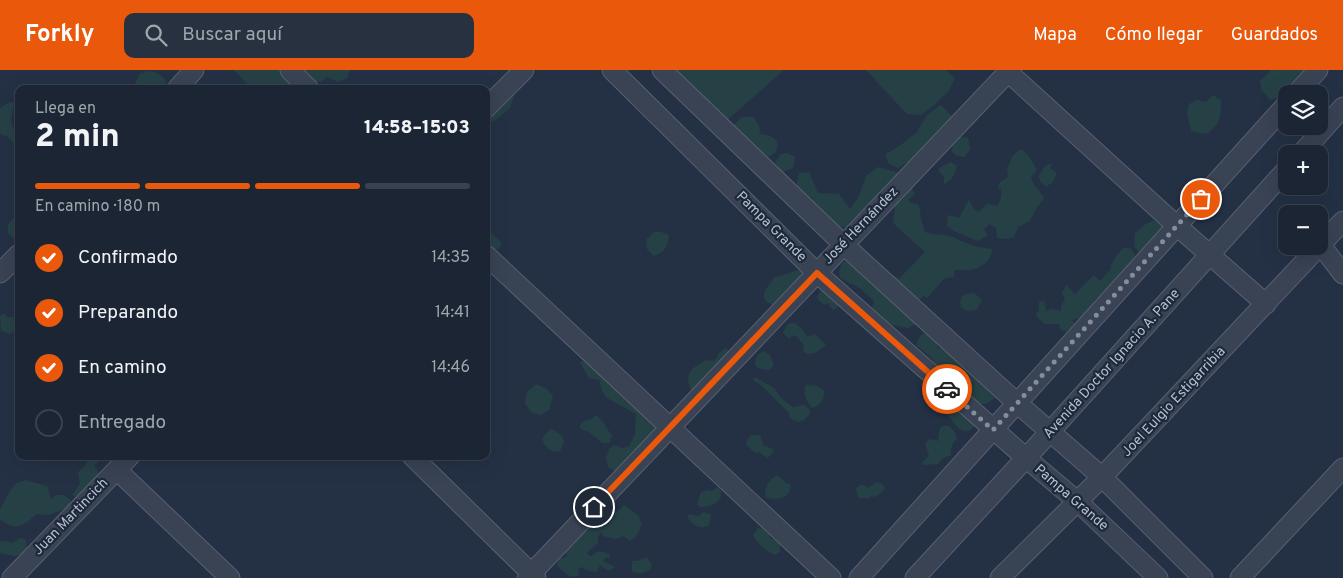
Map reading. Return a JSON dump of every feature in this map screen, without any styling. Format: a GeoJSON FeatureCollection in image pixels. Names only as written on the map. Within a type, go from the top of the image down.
{"type":"FeatureCollection","features":[{"type":"Feature","properties":{"kind":"street"},"geometry":{"type":"LineString","coordinates":[[180,85],[194,70]]}},
{"type":"Feature","properties":{"kind":"street"},"geometry":{"type":"LineString","coordinates":[[290,70],[305,85]]}},
{"type":"Feature","properties":{"kind":"street"},"geometry":{"type":"LineString","coordinates":[[490,104],[524,70]]}},
{"type":"Feature","properties":{"kind":"street","name":"Pampa Grande"},"geometry":{"type":"LineString","coordinates":[[612,70],[817,273],[993,430],[1077,501],[1158,578]]}},
{"type":"Feature","properties":{"kind":"street"},"geometry":{"type":"LineString","coordinates":[[662,70],[844,244],[1017,403],[1102,477],[1203,578]]}},
{"type":"Feature","properties":{"kind":"street"},"geometry":{"type":"LineString","coordinates":[[1304,85],[1318,70]]}},
{"type":"Feature","properties":{"kind":"street"},"geometry":{"type":"LineString","coordinates":[[1009,71],[1177,226],[1266,304]]}},
{"type":"Feature","properties":{"kind":"street","name":"José Hernández"},"geometry":{"type":"LineString","coordinates":[[531,576],[1009,71]]}},
{"type":"Feature","properties":{"kind":"street"},"geometry":{"type":"LineString","coordinates":[[1309,145],[1343,107]]}},
{"type":"Feature","properties":{"kind":"street"},"geometry":{"type":"LineString","coordinates":[[859,578],[1278,114]]}},
{"type":"Feature","properties":{"kind":"street","name":"Avenida Doctor Ignacio A. Pane"},"geometry":{"type":"LineString","coordinates":[[915,578],[1050,432],[1278,179]]}},
{"type":"Feature","properties":{"kind":"street","name":"Joel Eulgio Estigarribia"},"geometry":{"type":"LineString","coordinates":[[1328,236],[1343,221]]}},
{"type":"Feature","properties":{"kind":"street"},"geometry":{"type":"LineString","coordinates":[[1328,254],[1343,274]]}},
{"type":"Feature","properties":{"kind":"street","name":"Joel Eulgio Estigarribia"},"geometry":{"type":"LineString","coordinates":[[1000,578],[1102,477],[1310,255]]}},
{"type":"Feature","properties":{"kind":"street"},"geometry":{"type":"LineString","coordinates":[[0,274],[15,258]]}},
{"type":"Feature","properties":{"kind":"street"},"geometry":{"type":"LineString","coordinates":[[490,259],[831,578]]}},
{"type":"Feature","properties":{"kind":"street","name":"Juan Martincich"},"geometry":{"type":"LineString","coordinates":[[12,578],[126,460]]}},
{"type":"Feature","properties":{"kind":"street"},"geometry":{"type":"LineString","coordinates":[[416,460],[531,576]]}},
{"type":"Feature","properties":{"kind":"street"},"geometry":{"type":"LineString","coordinates":[[1240,578],[1343,468]]}},
{"type":"Feature","properties":{"kind":"street"},"geometry":{"type":"LineString","coordinates":[[116,470],[230,578]]}},
{"type":"Feature","properties":{"kind":"green space"},"geometry":{"type":"Polygon","coordinates":[[[234,70],[283,70],[296,85],[247,85],[234,70]]]}},
{"type":"Feature","properties":{"kind":"green space"},"geometry":{"type":"Polygon","coordinates":[[[297,70],[350,70],[347,78],[338,82],[327,77],[321,82],[305,79],[297,70]]]}},
{"type":"Feature","properties":{"kind":"green space"},"geometry":{"type":"Polygon","coordinates":[[[669,70],[784,70],[725,122],[669,70]]]}},
{"type":"Feature","properties":{"kind":"green space"},"geometry":{"type":"Polygon","coordinates":[[[866,70],[946,70],[955,78],[948,92],[921,115],[907,114],[866,70]]]}},
{"type":"Feature","properties":{"kind":"green space"},"geometry":{"type":"Polygon","coordinates":[[[1271,70],[1307,70],[1294,85],[1278,85],[1278,98],[1270,100],[1262,90],[1260,81],[1271,70]]]}},
{"type":"Feature","properties":{"kind":"green space"},"geometry":{"type":"Polygon","coordinates":[[[148,71],[156,73],[162,76],[166,85],[136,85],[135,83],[140,74],[148,71]]]}},
{"type":"Feature","properties":{"kind":"green space"},"geometry":{"type":"Polygon","coordinates":[[[504,87],[514,95],[510,108],[493,122],[490,119],[490,88],[504,87]]]}},
{"type":"Feature","properties":{"kind":"green space"},"geometry":{"type":"Polygon","coordinates":[[[1213,95],[1221,100],[1218,123],[1206,134],[1191,131],[1187,114],[1189,104],[1197,100],[1206,102],[1213,95]]]}},
{"type":"Feature","properties":{"kind":"green space"},"geometry":{"type":"Polygon","coordinates":[[[10,102],[14,103],[11,119],[15,132],[15,142],[13,143],[8,137],[0,134],[0,108],[10,102]]]}},
{"type":"Feature","properties":{"kind":"green space"},"geometry":{"type":"Polygon","coordinates":[[[941,105],[951,115],[958,132],[898,168],[889,164],[885,155],[917,132],[927,115],[941,105]]]}},
{"type":"Feature","properties":{"kind":"green space"},"geometry":{"type":"Polygon","coordinates":[[[742,117],[753,117],[759,125],[760,134],[771,136],[778,142],[776,152],[765,159],[733,132],[734,125],[742,117]]]}},
{"type":"Feature","properties":{"kind":"green space"},"geometry":{"type":"Polygon","coordinates":[[[959,137],[968,138],[970,149],[965,157],[957,156],[952,152],[953,143],[959,137]]]}},
{"type":"Feature","properties":{"kind":"green space"},"geometry":{"type":"Polygon","coordinates":[[[1021,149],[1028,155],[1037,170],[1031,177],[1044,198],[1030,221],[1018,227],[1014,237],[1006,239],[997,238],[996,228],[989,224],[984,229],[988,235],[978,241],[947,226],[948,215],[959,218],[969,200],[973,208],[979,212],[987,204],[997,206],[1001,196],[1001,189],[998,188],[1000,182],[1008,177],[1007,169],[1013,155],[1021,149]]]}},
{"type":"Feature","properties":{"kind":"green space"},"geometry":{"type":"Polygon","coordinates":[[[787,153],[795,157],[793,168],[781,173],[775,162],[781,154],[787,153]]]}},
{"type":"Feature","properties":{"kind":"green space"},"geometry":{"type":"Polygon","coordinates":[[[951,162],[957,166],[951,179],[944,184],[944,177],[938,170],[951,162]]]}},
{"type":"Feature","properties":{"kind":"green space"},"geometry":{"type":"Polygon","coordinates":[[[1052,163],[1050,168],[1057,173],[1053,182],[1046,187],[1040,181],[1039,175],[1045,166],[1052,163]]]}},
{"type":"Feature","properties":{"kind":"green space"},"geometry":{"type":"Polygon","coordinates":[[[878,167],[910,176],[910,186],[915,194],[908,200],[910,203],[918,204],[925,232],[949,236],[971,245],[992,249],[988,260],[983,265],[971,270],[954,270],[954,277],[945,278],[927,298],[923,295],[920,300],[910,297],[891,282],[893,275],[899,279],[925,252],[893,223],[895,206],[899,195],[857,227],[842,227],[819,221],[812,198],[800,194],[796,186],[799,173],[809,172],[818,193],[839,194],[850,209],[858,198],[866,176],[878,167]]]}},
{"type":"Feature","properties":{"kind":"green space"},"geometry":{"type":"Polygon","coordinates":[[[15,217],[15,239],[8,233],[8,224],[15,217]]]}},
{"type":"Feature","properties":{"kind":"green space"},"geometry":{"type":"Polygon","coordinates":[[[1154,220],[1164,226],[1142,256],[1134,246],[1135,233],[1154,220]]]}},
{"type":"Feature","properties":{"kind":"green space"},"geometry":{"type":"Polygon","coordinates":[[[654,232],[669,235],[665,248],[653,256],[647,249],[646,240],[654,232]]]}},
{"type":"Feature","properties":{"kind":"green space"},"geometry":{"type":"Polygon","coordinates":[[[490,233],[502,244],[498,249],[494,250],[490,246],[490,233]]]}},
{"type":"Feature","properties":{"kind":"green space"},"geometry":{"type":"Polygon","coordinates":[[[1123,248],[1130,248],[1135,254],[1134,261],[1103,296],[1095,299],[1087,313],[1072,320],[1075,324],[1066,332],[1060,329],[1059,324],[1045,324],[1037,317],[1039,302],[1044,301],[1046,311],[1053,309],[1061,311],[1061,306],[1065,299],[1062,293],[1066,285],[1075,294],[1094,275],[1100,281],[1111,269],[1116,256],[1123,248]]]}},
{"type":"Feature","properties":{"kind":"green space"},"geometry":{"type":"Polygon","coordinates":[[[857,261],[919,322],[908,328],[892,325],[880,319],[872,308],[874,301],[861,289],[840,278],[839,271],[843,262],[857,261]]]}},
{"type":"Feature","properties":{"kind":"green space"},"geometry":{"type":"Polygon","coordinates":[[[805,269],[807,276],[780,308],[767,302],[764,295],[765,291],[775,277],[805,269]]]}},
{"type":"Feature","properties":{"kind":"green space"},"geometry":{"type":"Polygon","coordinates":[[[825,289],[840,305],[834,310],[830,307],[829,303],[824,305],[817,298],[820,291],[825,289]]]}},
{"type":"Feature","properties":{"kind":"green space"},"geometry":{"type":"Polygon","coordinates":[[[972,293],[977,295],[982,301],[976,310],[967,311],[961,307],[960,302],[963,295],[972,293]]]}},
{"type":"Feature","properties":{"kind":"green space"},"geometry":{"type":"Polygon","coordinates":[[[3,313],[8,317],[13,317],[15,332],[9,334],[1,330],[0,316],[3,313]]]}},
{"type":"Feature","properties":{"kind":"green space"},"geometry":{"type":"Polygon","coordinates":[[[795,323],[808,337],[815,334],[826,345],[815,353],[807,354],[803,351],[804,346],[797,337],[793,335],[789,339],[783,333],[787,325],[795,323]]]}},
{"type":"Feature","properties":{"kind":"green space"},"geometry":{"type":"Polygon","coordinates":[[[933,330],[938,348],[952,346],[955,355],[995,398],[986,404],[971,404],[943,380],[932,358],[916,345],[921,335],[933,330]]]}},
{"type":"Feature","properties":{"kind":"green space"},"geometry":{"type":"Polygon","coordinates":[[[725,348],[733,353],[695,396],[690,389],[689,373],[705,360],[713,361],[725,348]]]}},
{"type":"Feature","properties":{"kind":"green space"},"geometry":{"type":"Polygon","coordinates":[[[763,351],[770,355],[774,366],[769,370],[759,368],[755,364],[756,358],[763,351]]]}},
{"type":"Feature","properties":{"kind":"green space"},"geometry":{"type":"Polygon","coordinates":[[[589,360],[658,424],[656,438],[622,469],[615,471],[608,467],[606,457],[610,448],[615,445],[622,448],[629,446],[635,434],[636,414],[607,398],[602,391],[599,380],[589,378],[580,362],[589,360]]]}},
{"type":"Feature","properties":{"kind":"green space"},"geometry":{"type":"Polygon","coordinates":[[[755,377],[774,388],[781,398],[793,407],[804,405],[809,409],[810,414],[804,420],[798,422],[790,418],[789,413],[762,386],[753,380],[755,377]]]}},
{"type":"Feature","properties":{"kind":"green space"},"geometry":{"type":"Polygon","coordinates":[[[927,379],[976,421],[971,430],[965,431],[959,428],[923,390],[927,384],[927,379]]]}},
{"type":"Feature","properties":{"kind":"green space"},"geometry":{"type":"Polygon","coordinates":[[[536,384],[547,389],[553,396],[549,410],[540,415],[531,412],[525,403],[527,392],[536,384]]]}},
{"type":"Feature","properties":{"kind":"green space"},"geometry":{"type":"Polygon","coordinates":[[[806,385],[817,386],[825,391],[821,402],[817,406],[811,408],[806,398],[806,385]]]}},
{"type":"Feature","properties":{"kind":"green space"},"geometry":{"type":"Polygon","coordinates":[[[596,415],[612,436],[609,443],[602,443],[579,426],[596,415]]]}},
{"type":"Feature","properties":{"kind":"green space"},"geometry":{"type":"Polygon","coordinates":[[[949,426],[956,436],[957,440],[954,441],[951,448],[951,455],[943,458],[938,464],[923,465],[922,462],[929,456],[925,444],[929,439],[938,441],[940,428],[949,426]]]}},
{"type":"Feature","properties":{"kind":"green space"},"geometry":{"type":"Polygon","coordinates":[[[551,429],[559,433],[563,438],[562,448],[559,452],[548,448],[542,439],[551,429]]]}},
{"type":"Feature","properties":{"kind":"green space"},"geometry":{"type":"Polygon","coordinates":[[[751,435],[760,435],[763,445],[774,451],[768,458],[758,452],[756,453],[747,446],[746,442],[751,435]]]}},
{"type":"Feature","properties":{"kind":"green space"},"geometry":{"type":"Polygon","coordinates":[[[87,460],[99,460],[94,466],[99,475],[82,500],[72,495],[80,484],[78,472],[86,465],[87,460]]]}},
{"type":"Feature","properties":{"kind":"green space"},"geometry":{"type":"Polygon","coordinates":[[[777,475],[791,485],[788,494],[781,498],[765,497],[768,484],[777,475]]]}},
{"type":"Feature","properties":{"kind":"green space"},"geometry":{"type":"Polygon","coordinates":[[[25,480],[47,486],[51,499],[56,495],[64,495],[71,501],[70,507],[48,515],[37,514],[19,526],[5,523],[0,519],[0,510],[15,484],[25,480]]]}},
{"type":"Feature","properties":{"kind":"green space"},"geometry":{"type":"Polygon","coordinates":[[[877,482],[885,488],[880,494],[870,498],[859,498],[856,489],[860,485],[868,488],[877,482]]]}},
{"type":"Feature","properties":{"kind":"green space"},"geometry":{"type":"Polygon","coordinates":[[[718,487],[721,491],[721,497],[717,502],[704,507],[700,507],[697,504],[701,492],[712,491],[718,487]]]}},
{"type":"Feature","properties":{"kind":"green space"},"geometry":{"type":"Polygon","coordinates":[[[624,505],[638,515],[642,524],[636,537],[629,541],[624,536],[616,539],[603,536],[602,532],[598,536],[598,543],[587,553],[590,556],[600,552],[609,554],[610,559],[606,557],[603,561],[615,567],[609,571],[600,565],[597,572],[586,570],[583,567],[578,569],[579,576],[572,576],[566,574],[557,566],[559,559],[568,556],[564,552],[587,522],[601,515],[607,518],[608,525],[614,512],[624,505]]]}},
{"type":"Feature","properties":{"kind":"green space"},"geometry":{"type":"Polygon","coordinates":[[[704,512],[711,515],[708,526],[704,527],[696,526],[687,516],[690,514],[698,516],[704,512]]]}},
{"type":"Feature","properties":{"kind":"green space"},"geometry":{"type":"Polygon","coordinates":[[[758,528],[765,529],[769,532],[770,538],[780,541],[780,552],[775,555],[760,544],[753,535],[758,528]]]}},
{"type":"Feature","properties":{"kind":"green space"},"geometry":{"type":"Polygon","coordinates":[[[20,538],[26,540],[27,552],[16,556],[0,553],[0,542],[12,543],[20,538]]]}},
{"type":"Feature","properties":{"kind":"green space"},"geometry":{"type":"Polygon","coordinates":[[[647,557],[652,565],[650,570],[640,574],[632,571],[632,561],[647,557]]]}},
{"type":"Feature","properties":{"kind":"way so far"},"geometry":{"type":"LineString","coordinates":[[947,389],[993,430],[1201,199]]}},
{"type":"Feature","properties":{"kind":"route"},"geometry":{"type":"LineString","coordinates":[[594,507],[817,273],[947,389]]}}]}
